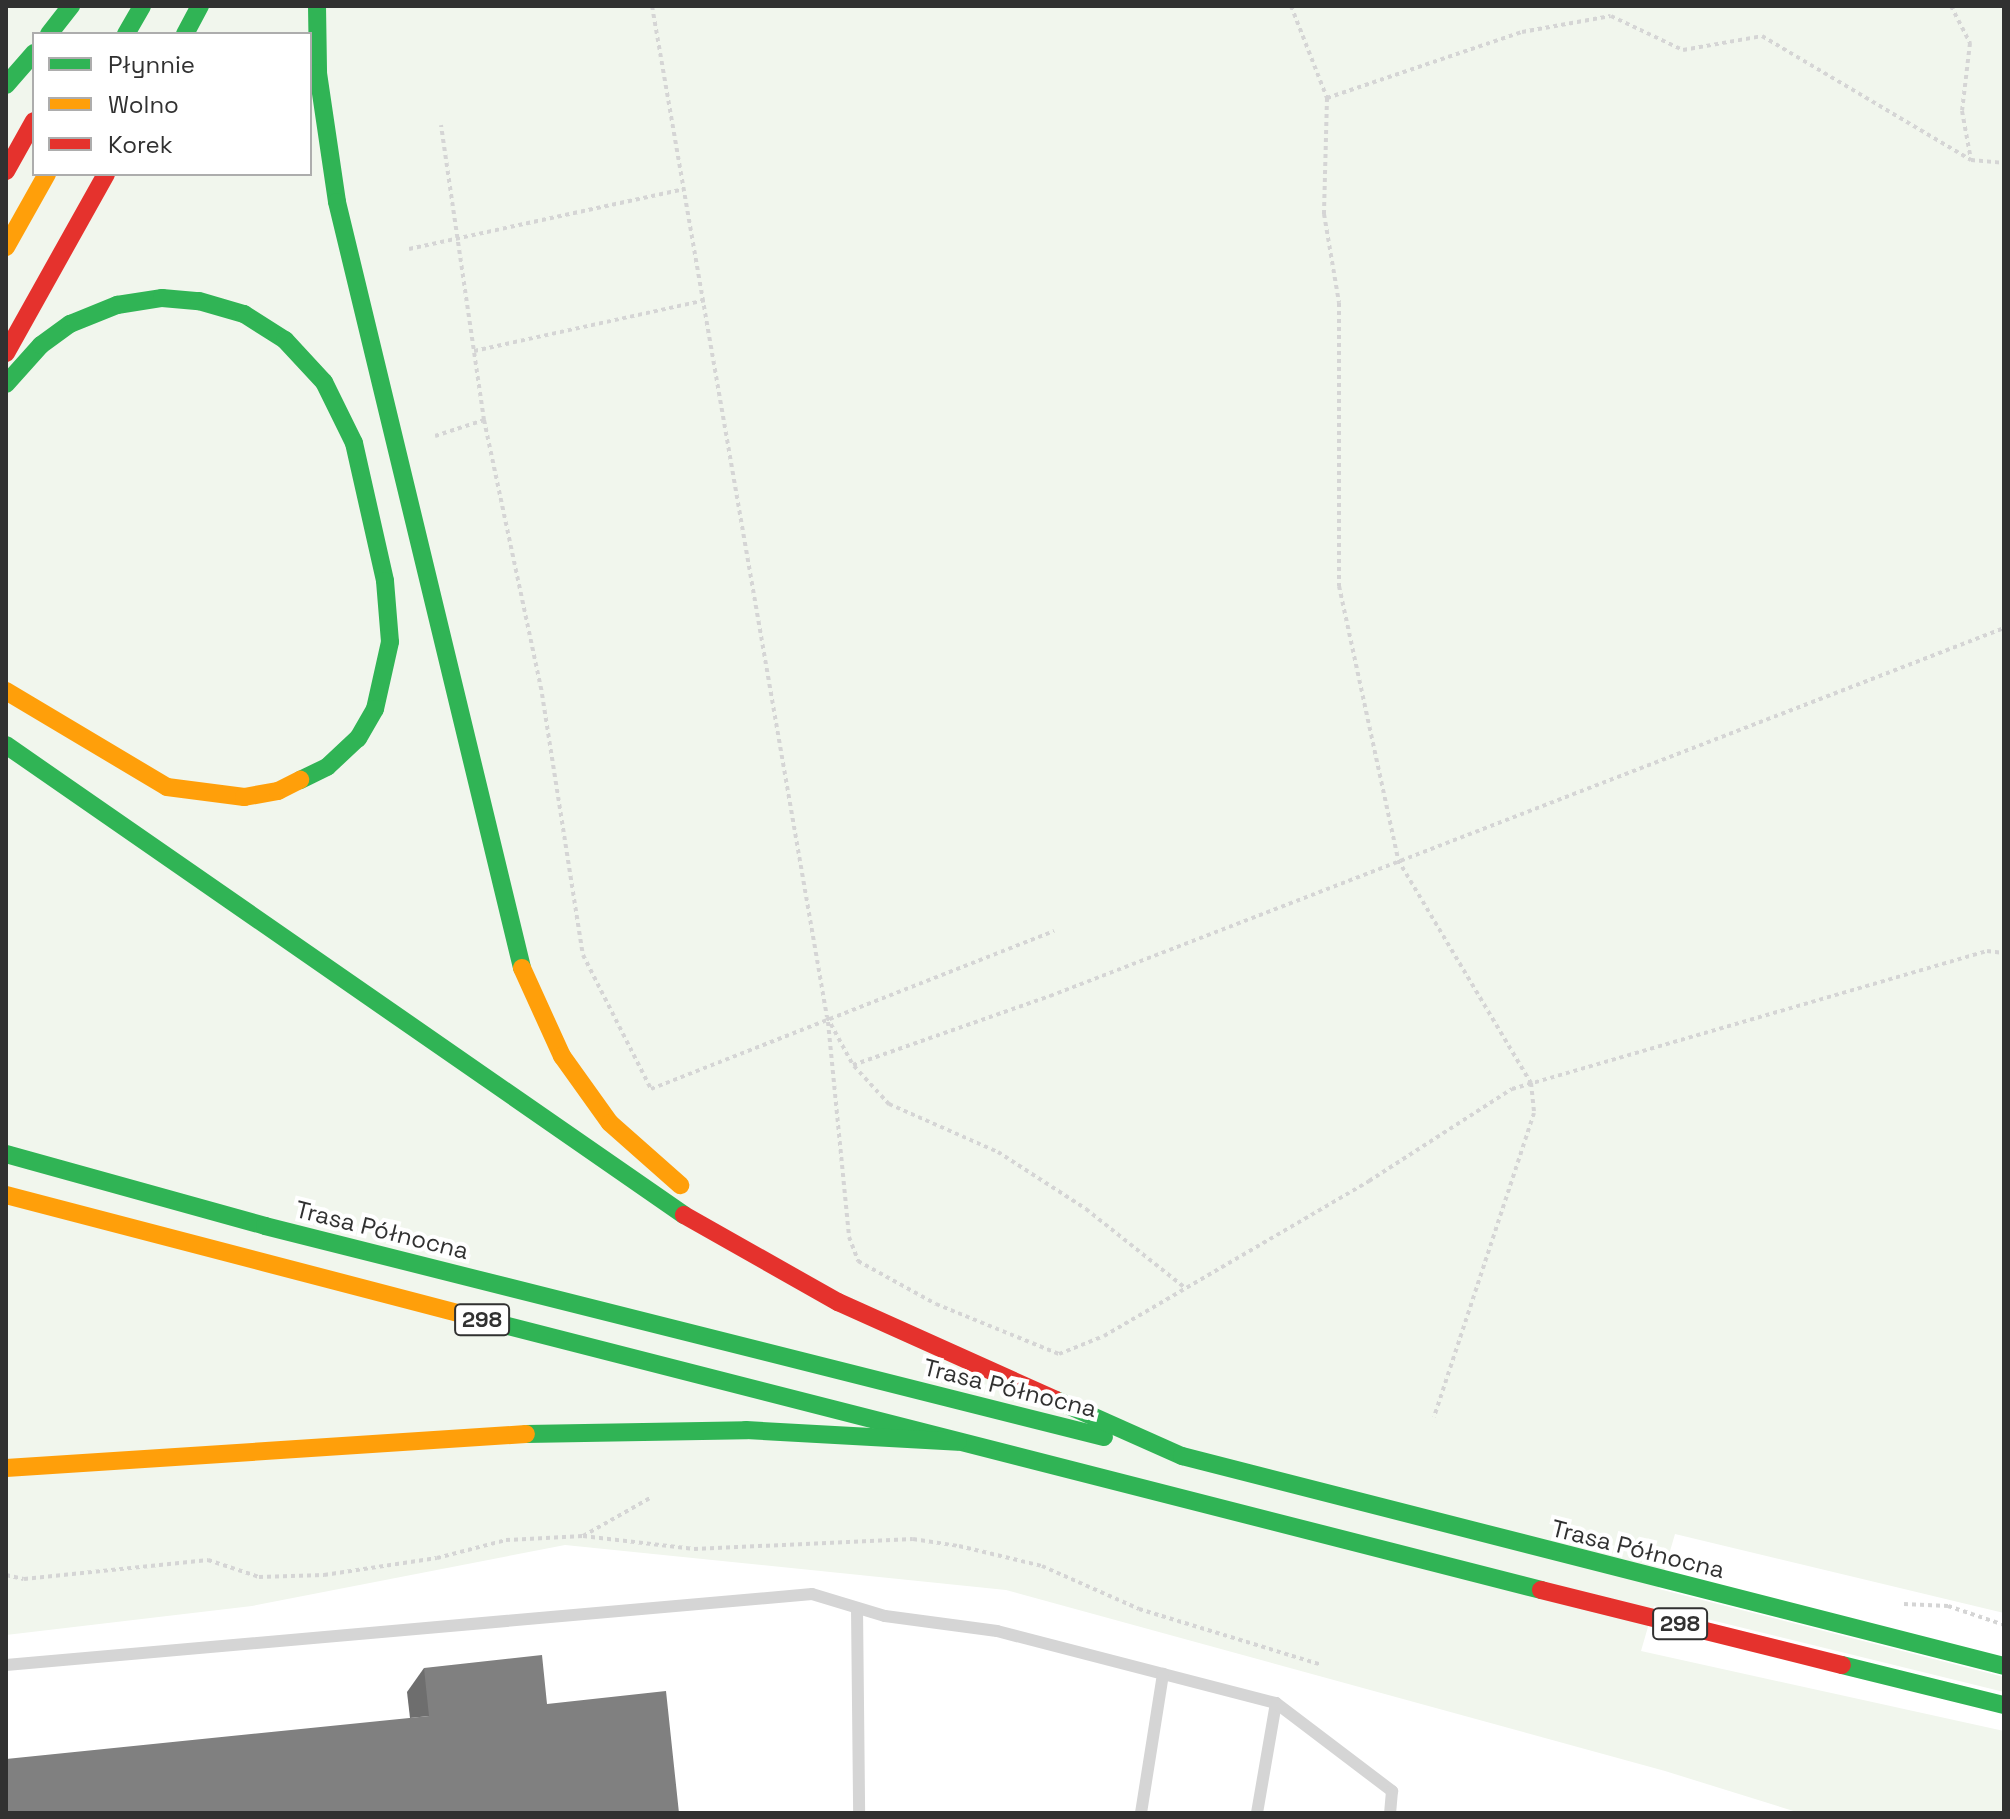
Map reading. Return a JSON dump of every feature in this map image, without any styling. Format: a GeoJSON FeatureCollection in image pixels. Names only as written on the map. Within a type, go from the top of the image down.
{"type":"FeatureCollection","features":[{"type":"Feature","properties":{"kind":"main road"},"geometry":{"type":"LineString","coordinates":[[51,32],[71,6]]}},
{"type":"Feature","properties":{"kind":"main road"},"geometry":{"type":"LineString","coordinates":[[127,32],[142,6]]}},
{"type":"Feature","properties":{"kind":"main road"},"geometry":{"type":"LineString","coordinates":[[186,32],[200,6]]}},
{"type":"Feature","properties":{"kind":"main road"},"geometry":{"type":"LineString","coordinates":[[317,6],[318,73],[337,202],[509,929],[533,1000],[562,1056],[610,1123],[765,1261]]}},
{"type":"Feature","properties":{"kind":"main road"},"geometry":{"type":"LineString","coordinates":[[6,85],[32,55]]}},
{"type":"Feature","properties":{"kind":"main road"},"geometry":{"type":"LineString","coordinates":[[6,171],[32,125]]}},
{"type":"Feature","properties":{"kind":"main road"},"geometry":{"type":"LineString","coordinates":[[6,247],[46,176]]}},
{"type":"Feature","properties":{"kind":"main road"},"geometry":{"type":"LineString","coordinates":[[6,353],[105,176]]}},
{"type":"Feature","properties":{"kind":"main road"},"geometry":{"type":"LineString","coordinates":[[6,384],[41,345],[70,324],[117,305],[162,298],[199,301],[244,314],[285,340],[324,382],[354,443],[385,581],[390,642],[378,698],[358,738],[327,767],[278,791],[244,797],[167,787],[6,691]]}},
{"type":"Feature","properties":{"kind":"main road"},"geometry":{"type":"LineString","coordinates":[[6,745],[611,1167],[765,1261],[968,1363],[1182,1456]]}},
{"type":"Feature","properties":{"kind":"main road","name":"Trasa Północna"},"geometry":{"type":"LineString","coordinates":[[6,1154],[265,1226],[2004,1666]]}},
{"type":"Feature","properties":{"kind":"main road","name":"298"},"geometry":{"type":"LineString","coordinates":[[6,1195],[958,1442],[2004,1705]]}},
{"type":"Feature","properties":{"kind":"main road"},"geometry":{"type":"LineString","coordinates":[[6,1468],[555,1432],[746,1430],[958,1442]]}},
{"type":"Feature","properties":{"kind":"lane"},"geometry":{"type":"LineString","coordinates":[[6,1665],[812,1594],[857,1608],[997,1631],[1276,1703],[1392,1791],[1390,1813]]}},
{"type":"Feature","properties":{"kind":"lane"},"geometry":{"type":"LineString","coordinates":[[857,1608],[859,1813]]}},
{"type":"Feature","properties":{"kind":"lane"},"geometry":{"type":"LineString","coordinates":[[1141,1813],[1163,1674]]}},
{"type":"Feature","properties":{"kind":"lane"},"geometry":{"type":"LineString","coordinates":[[1257,1813],[1276,1703]]}},
{"type":"Feature","properties":{"kind":"path"},"geometry":{"type":"LineString","coordinates":[[652,6],[827,1017],[849,1237],[858,1261],[936,1304],[1059,1354],[1104,1336],[1369,1181],[1512,1089],[1972,955],[2004,953]]}},
{"type":"Feature","properties":{"kind":"path"},"geometry":{"type":"LineString","coordinates":[[1291,6],[1327,98],[1324,214],[1340,318],[1339,586],[1398,860],[1531,1083],[1534,1113],[1526,1149],[1434,1417]]}},
{"type":"Feature","properties":{"kind":"path"},"geometry":{"type":"LineString","coordinates":[[1951,6],[1970,43],[1962,111],[1971,160]]}},
{"type":"Feature","properties":{"kind":"path"},"geometry":{"type":"LineString","coordinates":[[1327,98],[1522,32],[1611,16],[1683,50],[1762,36],[1971,160],[2004,163]]}},
{"type":"Feature","properties":{"kind":"path"},"geometry":{"type":"LineString","coordinates":[[441,125],[484,420],[542,694],[583,955],[651,1089],[827,1017],[1054,931]]}},
{"type":"Feature","properties":{"kind":"path"},"geometry":{"type":"LineString","coordinates":[[409,249],[685,189]]}},
{"type":"Feature","properties":{"kind":"path"},"geometry":{"type":"LineString","coordinates":[[474,351],[705,300]]}},
{"type":"Feature","properties":{"kind":"path"},"geometry":{"type":"LineString","coordinates":[[435,436],[484,420]]}},
{"type":"Feature","properties":{"kind":"path"},"geometry":{"type":"LineString","coordinates":[[853,1065],[1050,996],[2004,628]]}},
{"type":"Feature","properties":{"kind":"path"},"geometry":{"type":"LineString","coordinates":[[827,1017],[853,1065],[889,1104],[998,1152],[1086,1209],[1184,1287]]}},
{"type":"Feature","properties":{"kind":"path"},"geometry":{"type":"LineString","coordinates":[[583,1536],[652,1497]]}},
{"type":"Feature","properties":{"kind":"path"},"geometry":{"type":"LineString","coordinates":[[6,1575],[24,1579],[208,1560],[259,1577],[324,1575],[437,1558],[506,1540],[583,1536],[694,1549],[795,1547],[884,1539],[959,1546],[1042,1566],[1139,1609],[1322,1665]]}},
{"type":"Feature","properties":{"kind":"path"},"geometry":{"type":"LineString","coordinates":[[1904,1604],[1948,1606],[2004,1625]]}},
{"type":"Feature","properties":{"kind":"shaded area"},"geometry":{"type":"Polygon","coordinates":[[[6,6],[2004,6],[2004,1613],[1675,1534],[1659,1589],[2004,1677],[2004,1692],[1654,1606],[1641,1651],[2004,1731],[2004,1813],[1800,1813],[1665,1771],[1006,1590],[565,1545],[252,1606],[6,1635],[6,6]]]}},
{"type":"Feature","properties":{"kind":"building"},"geometry":{"type":"Polygon","coordinates":[[[542,1655],[547,1704],[666,1691],[679,1813],[6,1813],[6,1759],[429,1716],[424,1668],[542,1655]]]}},
{"type":"Feature","properties":{"kind":"traffic: fast"},"geometry":{"type":"LineString","coordinates":[[51,32],[71,6]]}},
{"type":"Feature","properties":{"kind":"traffic: fast"},"geometry":{"type":"LineString","coordinates":[[127,32],[142,6]]}},
{"type":"Feature","properties":{"kind":"traffic: fast"},"geometry":{"type":"LineString","coordinates":[[186,32],[200,6]]}},
{"type":"Feature","properties":{"kind":"traffic: fast"},"geometry":{"type":"LineString","coordinates":[[317,6],[318,73],[337,202],[522,968]]}},
{"type":"Feature","properties":{"kind":"traffic: fast"},"geometry":{"type":"LineString","coordinates":[[6,85],[32,55]]}},
{"type":"Feature","properties":{"kind":"traffic: fast"},"geometry":{"type":"LineString","coordinates":[[6,384],[41,345],[70,324],[117,305],[162,298],[199,301],[244,314],[285,340],[324,382],[354,443],[385,581],[390,642],[375,709],[358,738],[327,767],[300,780]]}},
{"type":"Feature","properties":{"kind":"traffic: fast"},"geometry":{"type":"LineString","coordinates":[[6,745],[684,1215]]}},
{"type":"Feature","properties":{"kind":"traffic: fast"},"geometry":{"type":"LineString","coordinates":[[6,1154],[265,1226],[1104,1437]]}},
{"type":"Feature","properties":{"kind":"traffic: fast"},"geometry":{"type":"LineString","coordinates":[[496,1323],[1541,1590]]}},
{"type":"Feature","properties":{"kind":"traffic: fast"},"geometry":{"type":"LineString","coordinates":[[1056,1400],[1182,1456]]}},
{"type":"Feature","properties":{"kind":"traffic: fast"},"geometry":{"type":"LineString","coordinates":[[526,1434],[746,1430],[958,1442]]}},
{"type":"Feature","properties":{"kind":"traffic: fast"},"geometry":{"type":"LineString","coordinates":[[1182,1456],[2004,1666]]}},
{"type":"Feature","properties":{"kind":"traffic: fast"},"geometry":{"type":"LineString","coordinates":[[1842,1665],[2004,1705]]}},
{"type":"Feature","properties":{"kind":"traffic: slow"},"geometry":{"type":"LineString","coordinates":[[6,247],[46,176]]}},
{"type":"Feature","properties":{"kind":"traffic: slow"},"geometry":{"type":"LineString","coordinates":[[6,691],[167,787],[244,797],[278,791],[300,780]]}},
{"type":"Feature","properties":{"kind":"traffic: slow"},"geometry":{"type":"LineString","coordinates":[[522,968],[562,1056],[610,1123],[680,1185]]}},
{"type":"Feature","properties":{"kind":"traffic: slow"},"geometry":{"type":"LineString","coordinates":[[6,1195],[496,1323]]}},
{"type":"Feature","properties":{"kind":"traffic: slow"},"geometry":{"type":"LineString","coordinates":[[6,1468],[526,1434]]}},
{"type":"Feature","properties":{"kind":"traffic: jam"},"geometry":{"type":"LineString","coordinates":[[6,171],[32,125]]}},
{"type":"Feature","properties":{"kind":"traffic: jam"},"geometry":{"type":"LineString","coordinates":[[6,353],[105,176]]}},
{"type":"Feature","properties":{"kind":"traffic: jam"},"geometry":{"type":"LineString","coordinates":[[684,1215],[838,1302],[1056,1400]]}},
{"type":"Feature","properties":{"kind":"traffic: jam"},"geometry":{"type":"LineString","coordinates":[[1541,1590],[1842,1665]]}}]}
